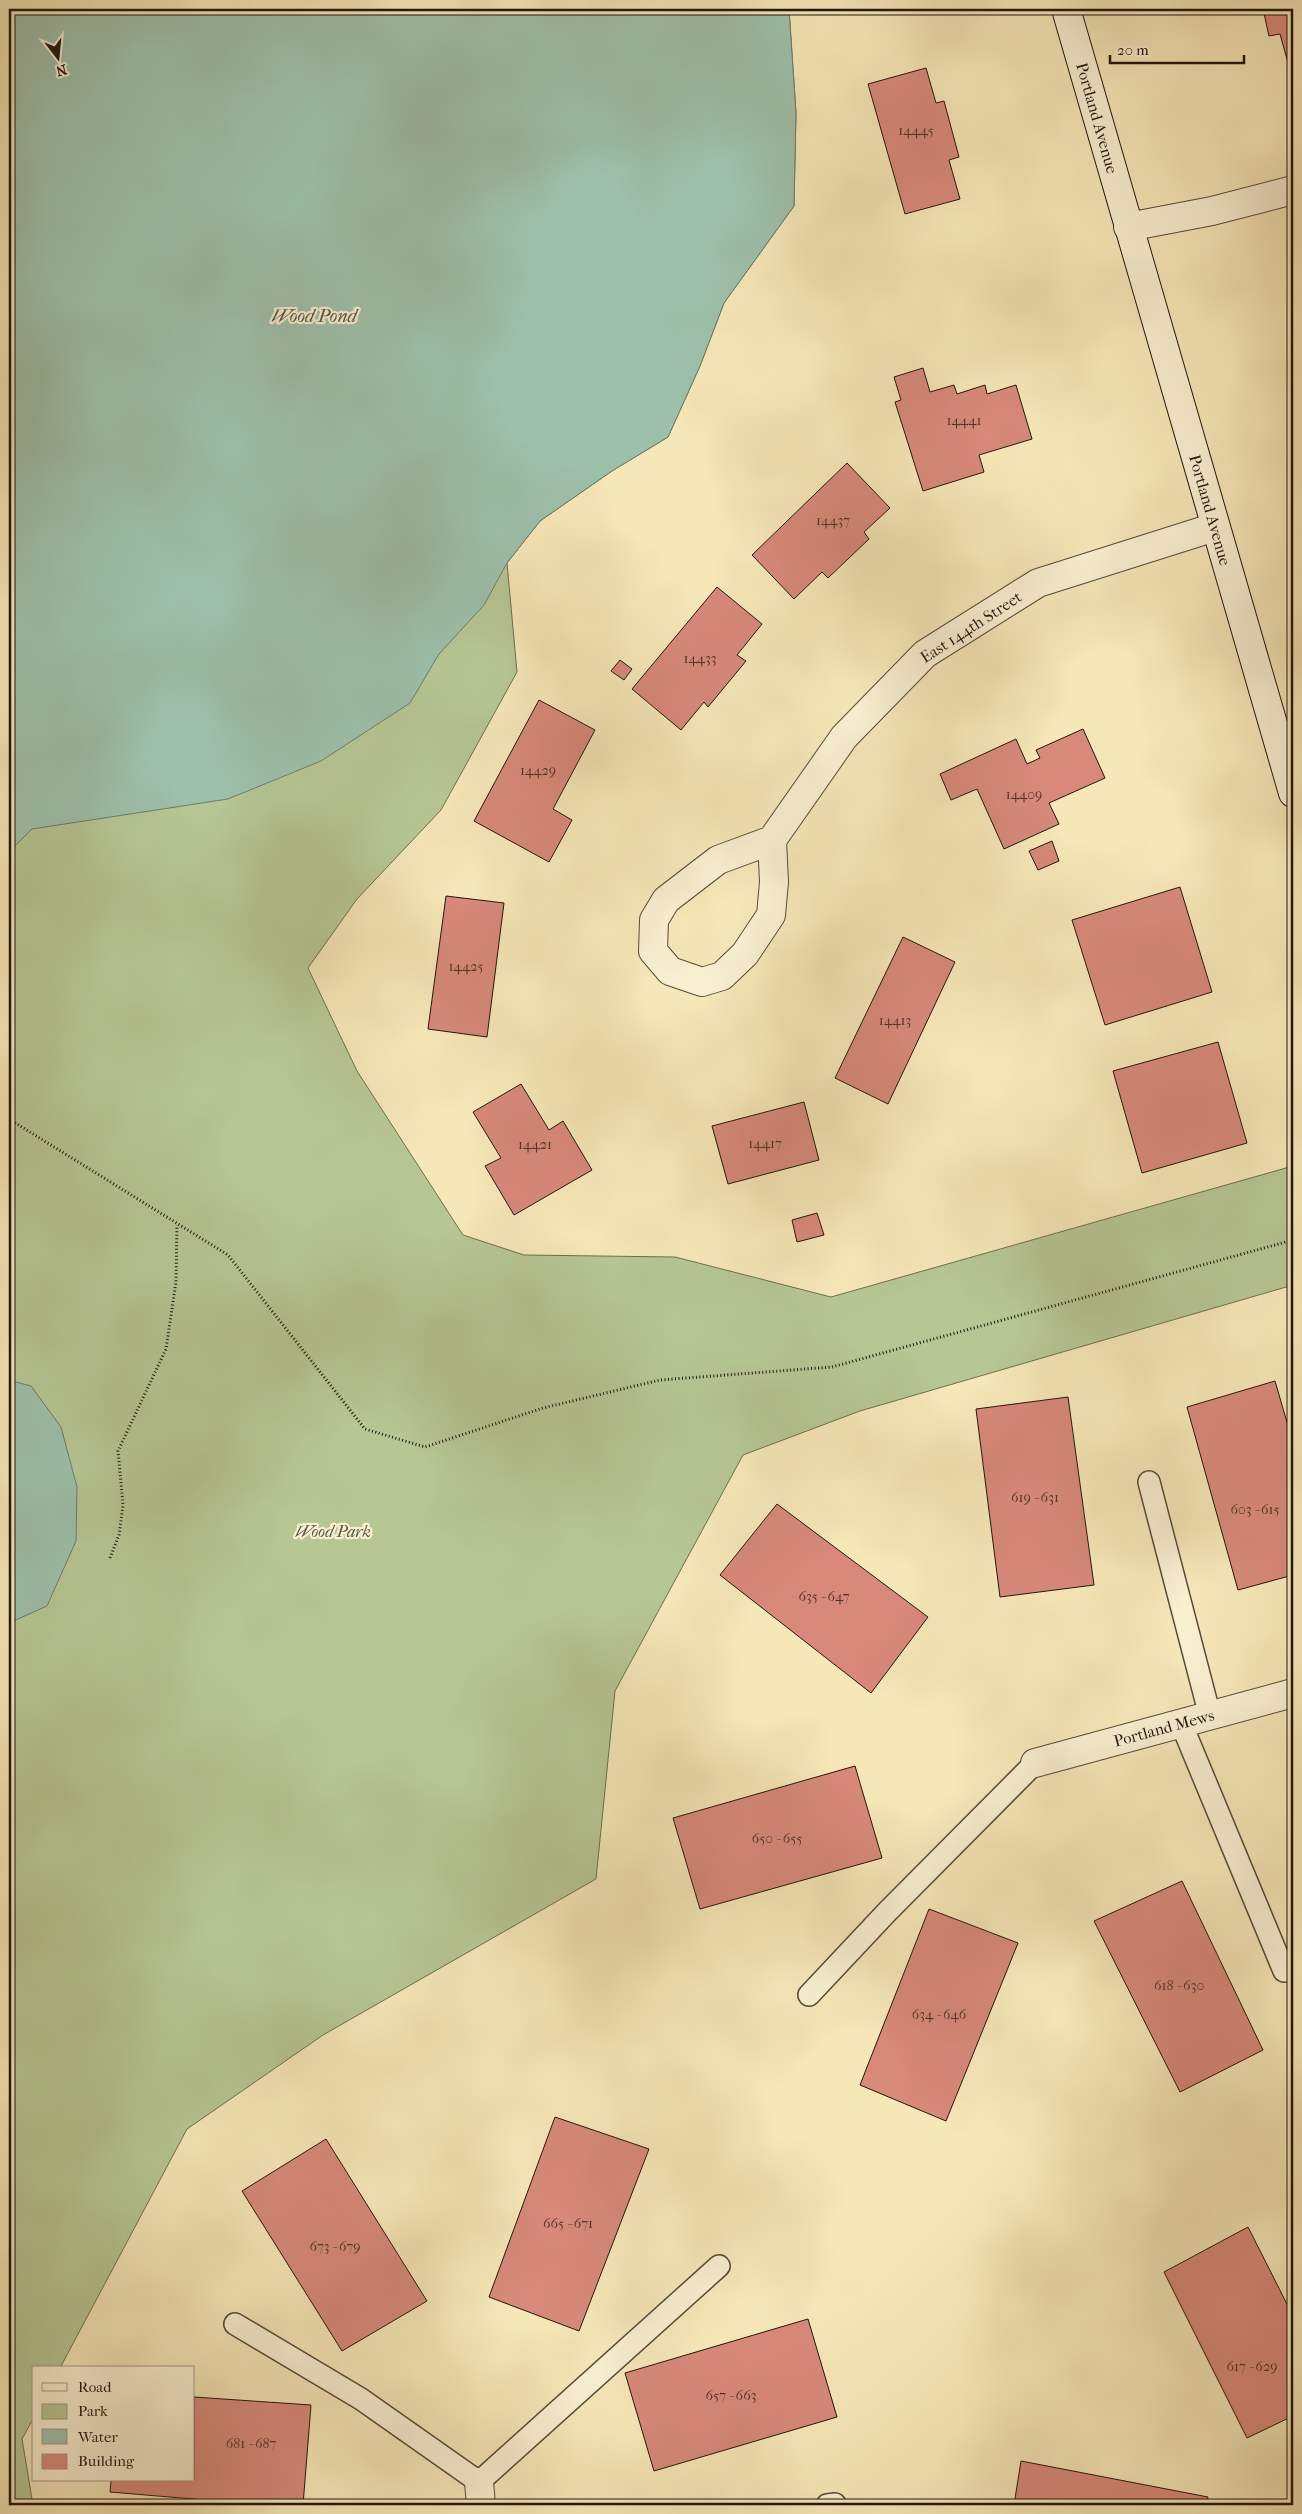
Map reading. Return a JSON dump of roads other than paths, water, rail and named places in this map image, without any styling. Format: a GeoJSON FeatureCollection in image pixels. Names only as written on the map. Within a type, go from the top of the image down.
{"type":"FeatureCollection","features":[{"type":"Feature","properties":{"kind":"street","name":"Portland Avenue"},"geometry":{"type":"LineString","coordinates":[[1066,9],[1214,527],[1293,794]]}},
{"type":"Feature","properties":{"kind":"street"},"geometry":{"type":"LineString","coordinates":[[1128,227],[1212,211],[1293,190]]}},
{"type":"Feature","properties":{"kind":"street","name":"East 144th Street"},"geometry":{"type":"LineString","coordinates":[[772,840],[844,737],[924,654],[1038,583],[1214,527]]}},
{"type":"Feature","properties":{"kind":"street"},"geometry":{"type":"LineString","coordinates":[[772,840],[774,882],[771,914],[745,954],[722,976],[702,982],[670,970],[653,950],[654,920],[666,900],[718,860],[772,840]]}},
{"type":"Feature","properties":{"kind":"street","name":"Portland Mews"},"geometry":{"type":"LineString","coordinates":[[1035,1763],[1293,1693]]}},
{"type":"Feature","properties":{"kind":"lane"},"geometry":{"type":"LineString","coordinates":[[1149,1482],[1210,1716]]}},
{"type":"Feature","properties":{"kind":"lane"},"geometry":{"type":"LineString","coordinates":[[1181,1723],[1284,1971]]}},
{"type":"Feature","properties":{"kind":"lane"},"geometry":{"type":"LineString","coordinates":[[809,1995],[887,1912],[1035,1763]]}},
{"type":"Feature","properties":{"kind":"lane"},"geometry":{"type":"LineString","coordinates":[[235,2324],[361,2399],[480,2494],[719,2266]]}},
{"type":"Feature","properties":{"kind":"water","name":"Wood Pond"},"geometry":{"type":"Polygon","coordinates":[[[9,9],[789,9],[796,113],[794,206],[724,303],[700,366],[668,437],[612,471],[540,521],[507,563],[484,605],[439,654],[410,703],[321,761],[228,799],[32,829],[9,852],[9,9]]]}},
{"type":"Feature","properties":{"kind":"water"},"geometry":{"type":"Polygon","coordinates":[[[9,1380],[31,1386],[61,1427],[77,1487],[76,1541],[47,1606],[9,1623],[9,1380]]]}},
{"type":"Feature","properties":{"kind":"park label","name":"Wood Park"},"geometry":{"type":"Point","coordinates":[333,1531]}}]}
